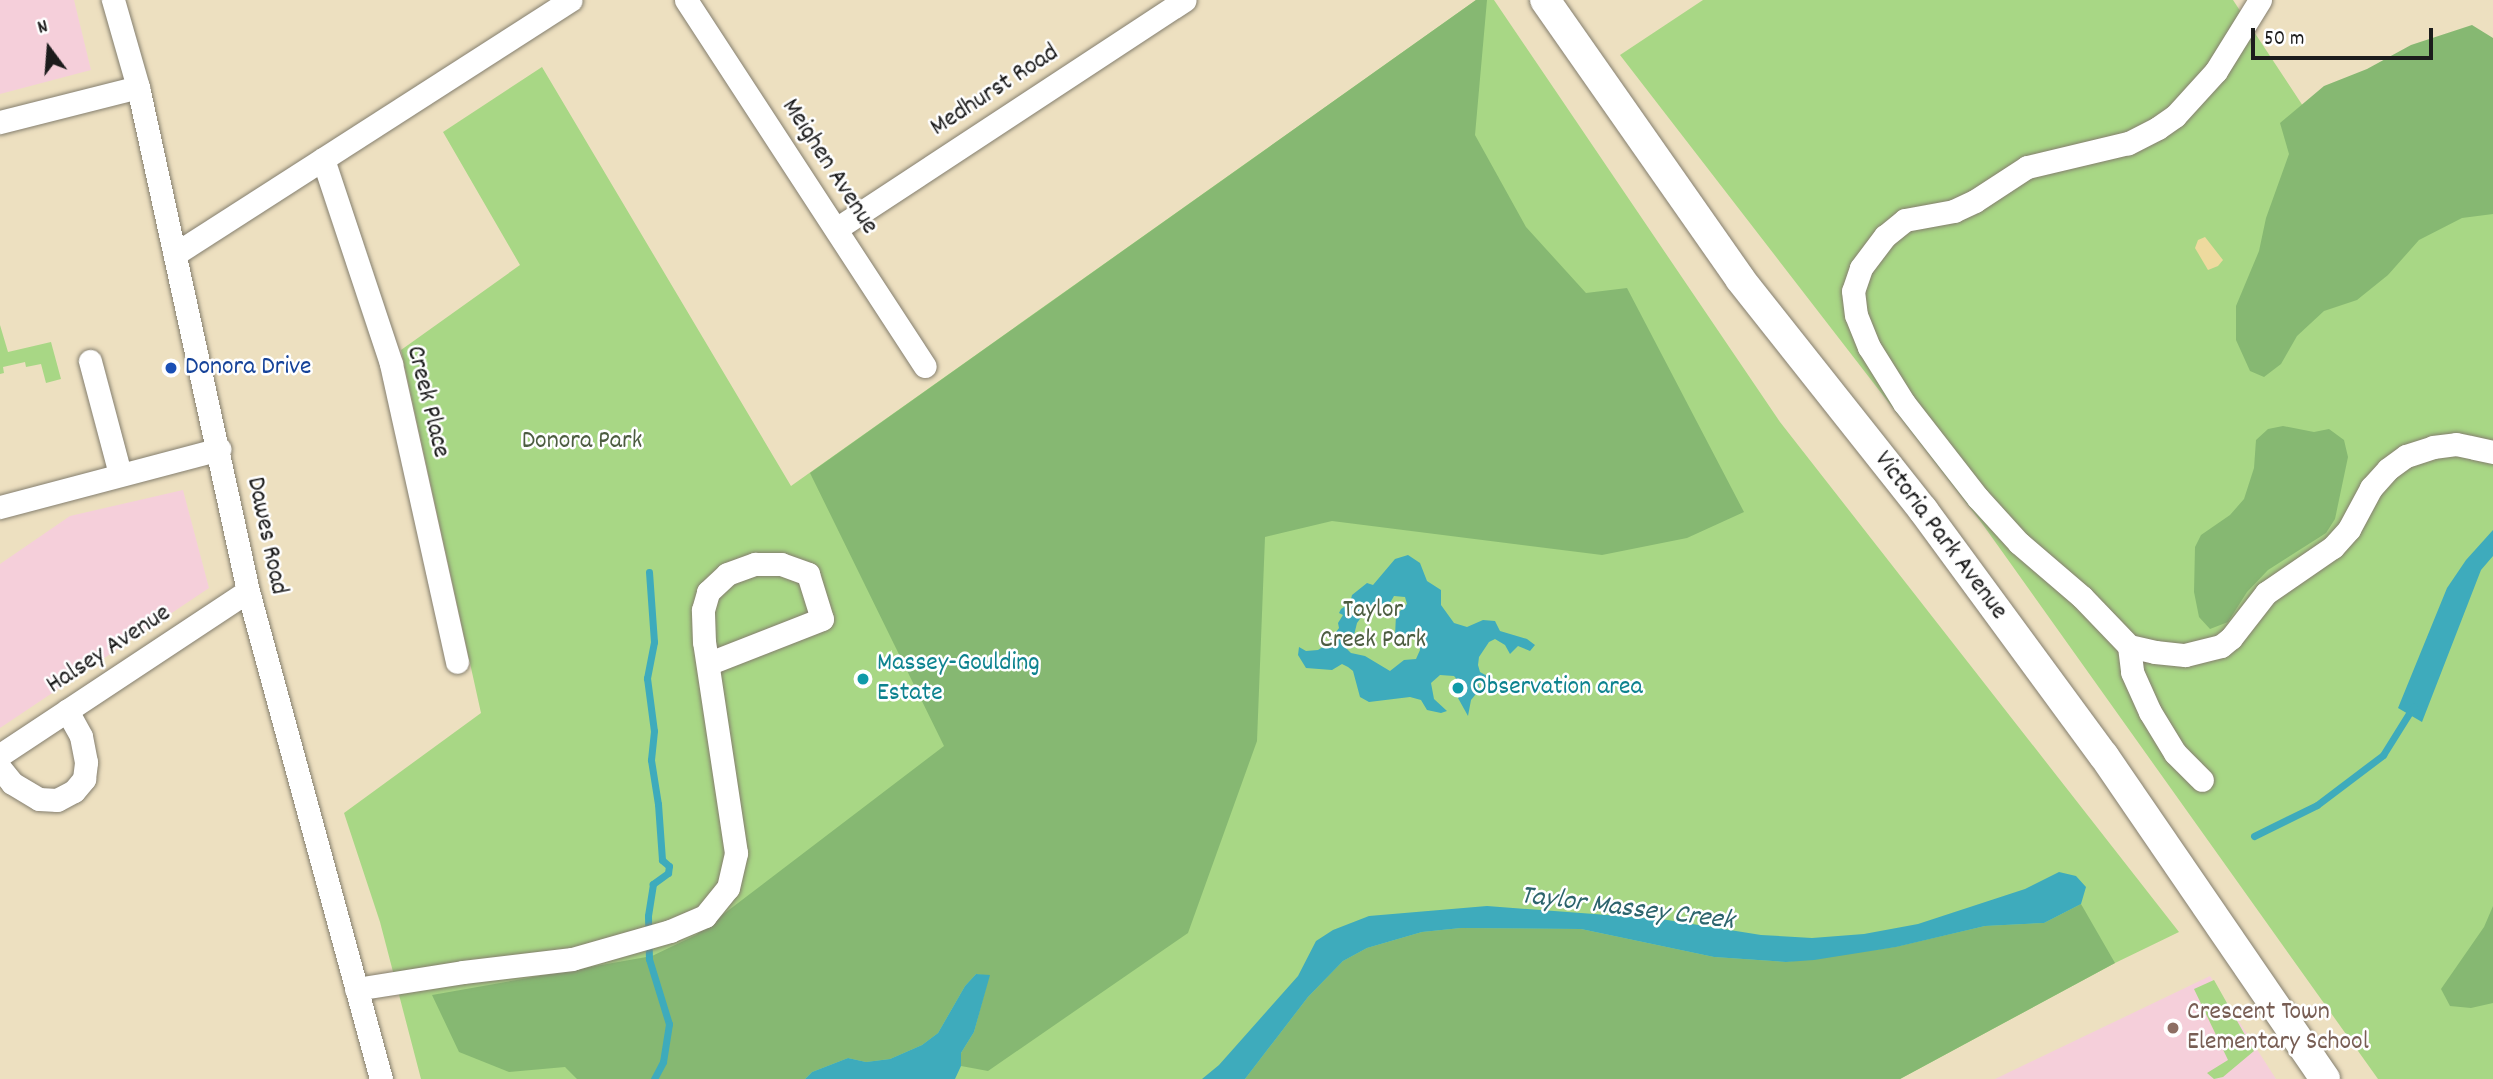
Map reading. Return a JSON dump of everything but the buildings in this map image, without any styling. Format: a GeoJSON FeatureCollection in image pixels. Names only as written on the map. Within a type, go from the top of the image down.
{"type":"FeatureCollection","features":[{"type":"Feature","properties":{"kind":"main road","name":"Victoria Park Avenue"},"geometry":{"type":"LineString","coordinates":[[1545,0],[1740,279],[1923,510],[2104,756],[2325,1079]]}},
{"type":"Feature","properties":{"kind":"street","name":"Dawes Road"},"geometry":{"type":"LineString","coordinates":[[113,0],[138,88],[248,591],[381,1079]]}},
{"type":"Feature","properties":{"kind":"street"},"geometry":{"type":"LineString","coordinates":[[175,254],[570,0]]}},
{"type":"Feature","properties":{"kind":"street","name":"Meighen Avenue"},"geometry":{"type":"LineString","coordinates":[[686,0],[925,366]]}},
{"type":"Feature","properties":{"kind":"street","name":"Medhurst Road"},"geometry":{"type":"LineString","coordinates":[[836,229],[1184,0]]}},
{"type":"Feature","properties":{"kind":"street"},"geometry":{"type":"LineString","coordinates":[[2202,780],[2175,753],[2156,723],[2137,686],[2129,646],[2082,597],[2019,543],[1978,498],[1912,414],[1869,346],[1856,315],[1853,291],[1867,258],[1885,236],[1905,220],[1954,211],[1987,194],[2028,167],[2127,143],[2175,116],[2216,71],[2260,0]]}},
{"type":"Feature","properties":{"kind":"street"},"geometry":{"type":"LineString","coordinates":[[0,122],[138,88]]}},
{"type":"Feature","properties":{"kind":"street","name":"Creek Place"},"geometry":{"type":"LineString","coordinates":[[323,159],[391,364],[457,662]]}},
{"type":"Feature","properties":{"kind":"street"},"geometry":{"type":"LineString","coordinates":[[90,360],[120,474]]}},
{"type":"Feature","properties":{"kind":"street"},"geometry":{"type":"LineString","coordinates":[[2129,646],[2185,655],[2221,646],[2236,632],[2266,593],[2333,547],[2349,529],[2371,488],[2388,469],[2406,456],[2433,447],[2456,444],[2491,450]]}},
{"type":"Feature","properties":{"kind":"street"},"geometry":{"type":"LineString","coordinates":[[0,507],[219,449]]}},
{"type":"Feature","properties":{"kind":"street"},"geometry":{"type":"LineString","coordinates":[[356,989],[463,972],[553,963],[670,931],[705,916],[728,888],[733,871],[734,831],[704,642],[703,610],[708,592],[716,581],[740,568],[755,564],[781,565],[808,574],[822,619],[709,663]]}},
{"type":"Feature","properties":{"kind":"street","name":"Halsey Avenue"},"geometry":{"type":"LineString","coordinates":[[0,755],[248,591]]}},
{"type":"Feature","properties":{"kind":"street"},"geometry":{"type":"LineString","coordinates":[[0,768],[12,783],[39,799],[57,800],[74,791],[84,779],[86,762],[81,736],[67,711]]}},
{"type":"Feature","properties":{"kind":"shaded area"},"geometry":{"type":"Polygon","coordinates":[[[0,0],[74,0],[91,70],[0,94],[0,0]]]}},
{"type":"Feature","properties":{"kind":"shaded area"},"geometry":{"type":"Polygon","coordinates":[[[183,490],[209,588],[0,728],[0,564],[70,516],[183,490]]]}},
{"type":"Feature","properties":{"kind":"shaded area","name":"Crescent Town Elementary School"},"geometry":{"type":"Polygon","coordinates":[[[2210,976],[2276,1079],[1995,1079],[2210,976]]]}},
{"type":"Feature","properties":{"kind":"green space","name":"Taylor Creek Park"},"geometry":{"type":"Polygon","coordinates":[[[1476,0],[1494,0],[1780,422],[2179,932],[2115,963],[1900,1079],[421,1079],[380,922],[344,813],[481,713],[401,350],[520,265],[443,132],[542,67],[791,486],[1476,0]]]}},
{"type":"Feature","properties":{"kind":"green space"},"geometry":{"type":"Polygon","coordinates":[[[1476,0],[1487,0],[1475,135],[1526,227],[1586,293],[1627,288],[1744,512],[1687,538],[1602,555],[1332,521],[1265,537],[1257,741],[1188,933],[988,1071],[961,1066],[961,1053],[974,1032],[989,976],[976,974],[965,986],[938,1033],[922,1045],[890,1059],[866,1062],[848,1058],[812,1072],[805,1079],[577,1079],[565,1067],[509,1072],[459,1052],[432,995],[652,956],[696,935],[944,746],[810,473],[1476,0]]]}},
{"type":"Feature","properties":{"kind":"green space"},"geometry":{"type":"Polygon","coordinates":[[[1703,0],[2233,0],[2332,150],[2493,78],[2493,1079],[2378,1079],[1981,522],[1620,55],[1703,0]]]}},
{"type":"Feature","properties":{"kind":"green space"},"geometry":{"type":"Polygon","coordinates":[[[2472,25],[2493,38],[2493,214],[2462,218],[2419,240],[2388,275],[2357,300],[2324,311],[2297,336],[2281,364],[2264,377],[2250,371],[2236,340],[2236,306],[2259,251],[2266,218],[2289,154],[2280,123],[2324,86],[2367,69],[2411,45],[2472,25]]]}},
{"type":"Feature","properties":{"kind":"green space"},"geometry":{"type":"Polygon","coordinates":[[[0,325],[8,352],[51,342],[61,379],[46,383],[41,364],[26,367],[25,362],[3,367],[4,373],[0,374],[0,325]]]}},
{"type":"Feature","properties":{"kind":"green space"},"geometry":{"type":"Polygon","coordinates":[[[2283,426],[2314,432],[2329,429],[2344,440],[2348,457],[2335,519],[2326,533],[2268,570],[2247,592],[2228,622],[2210,629],[2199,617],[2194,592],[2195,547],[2201,535],[2230,515],[2244,499],[2254,468],[2256,440],[2268,429],[2283,426]]]}},
{"type":"Feature","properties":{"kind":"green space"},"geometry":{"type":"Polygon","coordinates":[[[2081,904],[2115,963],[1900,1079],[1245,1079],[1308,997],[1343,961],[1367,948],[1422,932],[1461,928],[1581,929],[1714,957],[1786,962],[1895,947],[1985,926],[2044,923],[2081,904]]]}},
{"type":"Feature","properties":{"kind":"green space"},"geometry":{"type":"Polygon","coordinates":[[[2493,906],[2493,1003],[2471,1008],[2450,1006],[2441,989],[2484,927],[2493,906]]]}},
{"type":"Feature","properties":{"kind":"green space"},"geometry":{"type":"Polygon","coordinates":[[[2214,980],[2254,1051],[2223,1077],[2214,1079],[2207,1073],[2228,1060],[2194,989],[2214,980]]]}},
{"type":"Feature","properties":{"kind":"sand"},"geometry":{"type":"Polygon","coordinates":[[[2205,237],[2223,260],[2218,266],[2208,270],[2195,248],[2198,240],[2205,237]]]}},
{"type":"Feature","properties":{"kind":"water"},"geometry":{"type":"Polygon","coordinates":[[[2493,530],[2493,556],[2481,570],[2422,722],[2398,708],[2447,588],[2466,560],[2493,530]]]}},
{"type":"Feature","properties":{"kind":"water"},"geometry":{"type":"Polygon","coordinates":[[[1408,555],[1420,563],[1427,581],[1441,590],[1441,605],[1454,623],[1467,627],[1483,620],[1495,621],[1500,631],[1527,639],[1535,645],[1530,651],[1518,646],[1510,654],[1505,645],[1495,639],[1489,642],[1479,657],[1478,665],[1480,672],[1489,677],[1477,680],[1480,689],[1471,700],[1468,716],[1458,698],[1463,687],[1454,676],[1440,675],[1431,683],[1434,699],[1447,711],[1441,713],[1427,710],[1421,700],[1410,697],[1369,702],[1360,697],[1353,671],[1348,667],[1342,664],[1332,670],[1306,668],[1298,655],[1299,647],[1306,651],[1318,650],[1327,644],[1339,628],[1338,623],[1343,615],[1339,613],[1341,609],[1350,603],[1352,595],[1367,583],[1373,585],[1395,559],[1408,555]],[[1394,596],[1386,610],[1365,612],[1357,623],[1354,635],[1344,646],[1351,653],[1365,656],[1390,671],[1404,660],[1416,659],[1420,650],[1418,635],[1395,636],[1396,615],[1407,604],[1405,597],[1394,596]]]}},
{"type":"Feature","properties":{"kind":"water"},"geometry":{"type":"Polygon","coordinates":[[[2059,872],[2076,876],[2086,887],[2081,904],[2044,923],[1985,926],[1896,947],[1814,960],[1786,962],[1714,957],[1581,929],[1461,928],[1422,932],[1367,948],[1343,961],[1308,997],[1245,1079],[1202,1079],[1219,1065],[1298,976],[1316,941],[1333,930],[1369,916],[1487,906],[1661,919],[1761,935],[1812,938],[1864,934],[1918,924],[2025,889],[2059,872]]]}},
{"type":"Feature","properties":{"kind":"water"},"geometry":{"type":"Polygon","coordinates":[[[976,974],[990,975],[974,1032],[961,1053],[961,1066],[955,1079],[805,1079],[812,1072],[848,1058],[866,1062],[890,1059],[922,1045],[938,1033],[965,986],[976,974]]]}},
{"type":"Feature","properties":{"kind":"waterway"},"geometry":{"type":"LineString","coordinates":[[649,572],[654,642],[647,678],[654,731],[651,760],[658,804],[662,860],[669,866],[668,873],[653,884],[648,916],[649,959],[669,1024],[663,1062],[654,1079]]}},
{"type":"Feature","properties":{"kind":"waterway","name":"Taylor Massey Creek"},"geometry":{"type":"LineString","coordinates":[[2254,836],[2317,805],[2383,755],[2413,707]]}},
{"type":"Feature","properties":{"kind":"place","name":"Donora Drive"},"geometry":{"type":"Point","coordinates":[171,368]}},
{"type":"Feature","properties":{"kind":"place","name":"Massey-Goulding Estate"},"geometry":{"type":"Point","coordinates":[863,679]}},
{"type":"Feature","properties":{"kind":"place","name":"Observation area"},"geometry":{"type":"Point","coordinates":[1458,688]}},
{"type":"Feature","properties":{"kind":"place","name":"Crescent Town Elementary School"},"geometry":{"type":"Point","coordinates":[2173,1028]}},
{"type":"Feature","properties":{"kind":"park label","name":"Donora Park"},"geometry":{"type":"Point","coordinates":[582,442]}}]}
